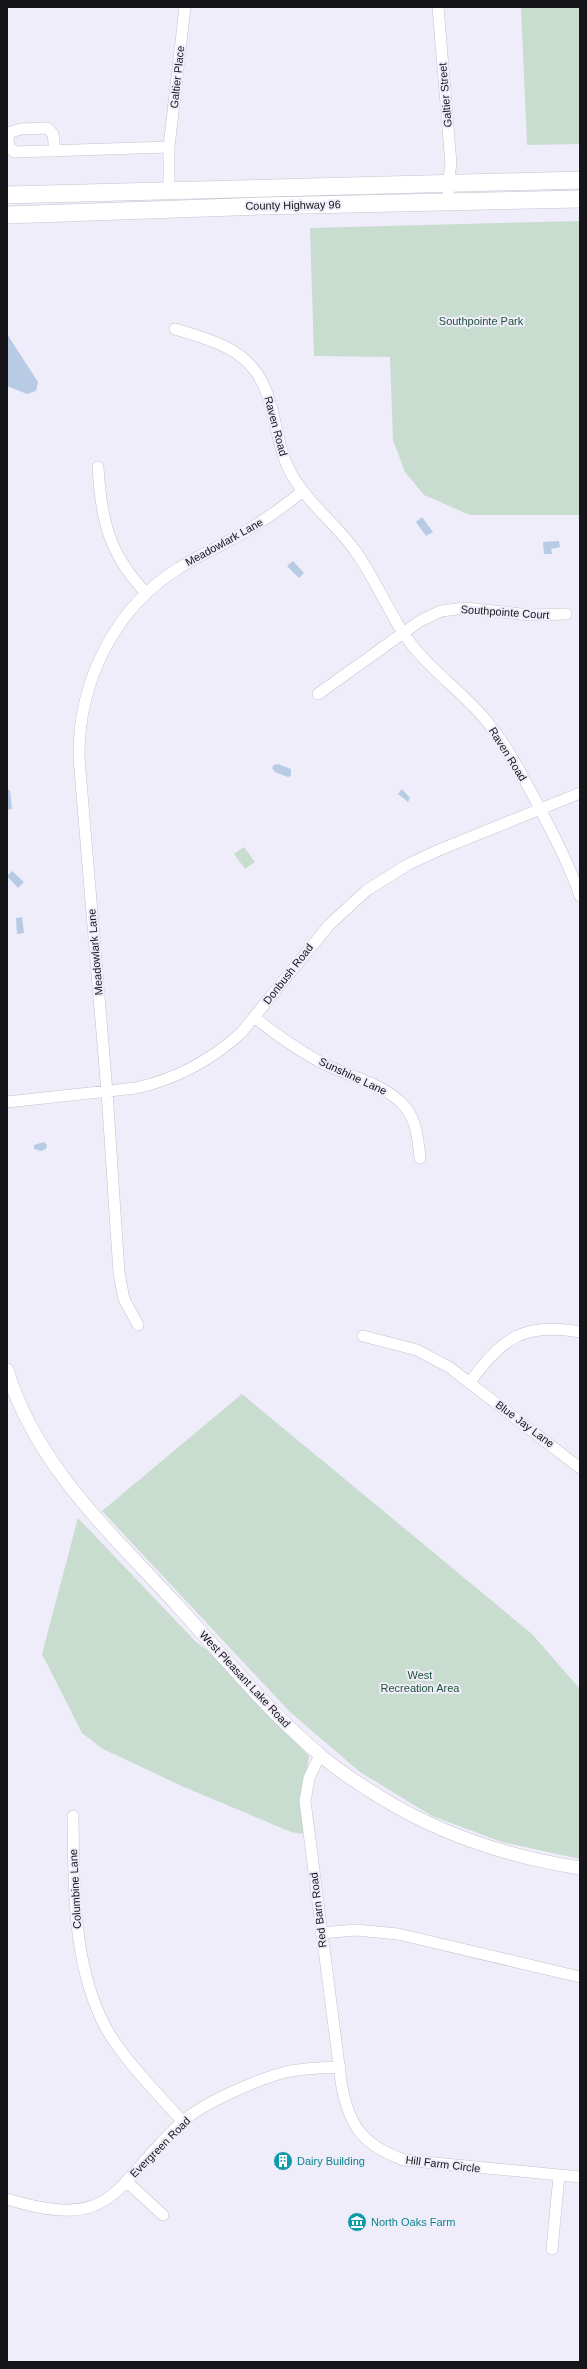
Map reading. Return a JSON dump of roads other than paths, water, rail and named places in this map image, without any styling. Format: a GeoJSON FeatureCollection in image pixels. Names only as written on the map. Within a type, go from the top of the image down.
{"type":"FeatureCollection","features":[{"type":"Feature","properties":{"kind":"main road","name":"County Highway 96"},"geometry":{"type":"LineString","coordinates":[[7,195],[580,180]]}},
{"type":"Feature","properties":{"kind":"main road","name":"County Highway 96"},"geometry":{"type":"LineString","coordinates":[[7,215],[262,206],[580,199]]}},
{"type":"Feature","properties":{"kind":"street","name":"Galtier Place"},"geometry":{"type":"LineString","coordinates":[[169,191],[169,147],[185,7]]}},
{"type":"Feature","properties":{"kind":"street","name":"Galtier Street"},"geometry":{"type":"LineString","coordinates":[[438,7],[451,164],[448,183],[450,202]]}},
{"type":"Feature","properties":{"kind":"street"},"geometry":{"type":"LineString","coordinates":[[55,151],[169,147]]}},
{"type":"Feature","properties":{"kind":"street","name":"Raven Road"},"geometry":{"type":"LineString","coordinates":[[175,329],[232,350],[252,365],[266,389],[286,463],[302,492],[356,552],[403,633],[417,652],[479,712],[498,735],[540,810],[567,864],[580,896]]}},
{"type":"Feature","properties":{"kind":"street"},"geometry":{"type":"LineString","coordinates":[[98,467],[101,510],[111,542],[128,573],[146,593]]}},
{"type":"Feature","properties":{"kind":"street","name":"Meadowlark Lane"},"geometry":{"type":"LineString","coordinates":[[138,1324],[124,1299],[118,1274],[107,1092],[79,758],[81,722],[85,700],[99,660],[122,621],[146,593],[178,568],[255,526],[302,492]]}},
{"type":"Feature","properties":{"kind":"street","name":"Southpointe Court"},"geometry":{"type":"LineString","coordinates":[[403,633],[430,616],[453,609],[530,615],[566,614]]}},
{"type":"Feature","properties":{"kind":"street"},"geometry":{"type":"LineString","coordinates":[[318,694],[403,633]]}},
{"type":"Feature","properties":{"kind":"street","name":"Donbush Road"},"geometry":{"type":"LineString","coordinates":[[7,1102],[107,1092],[156,1084],[193,1069],[226,1046],[254,1017],[329,924],[367,890],[414,861],[580,793]]}},
{"type":"Feature","properties":{"kind":"street","name":"Sunshine Lane"},"geometry":{"type":"LineString","coordinates":[[254,1017],[315,1059],[390,1094],[399,1101],[412,1120],[420,1158]]}},
{"type":"Feature","properties":{"kind":"street"},"geometry":{"type":"LineString","coordinates":[[470,1382],[495,1351],[516,1336],[528,1332],[554,1328],[580,1332]]}},
{"type":"Feature","properties":{"kind":"street","name":"Blue Jay Lane"},"geometry":{"type":"LineString","coordinates":[[363,1336],[418,1350],[450,1367],[580,1468]]}},
{"type":"Feature","properties":{"kind":"street","name":"West Pleasant Lake Road"},"geometry":{"type":"LineString","coordinates":[[7,1370],[33,1433],[69,1486],[267,1705],[320,1755],[381,1798],[444,1831],[503,1852],[580,1868]]}},
{"type":"Feature","properties":{"kind":"street","name":"Red Barn Road"},"geometry":{"type":"LineString","coordinates":[[320,1755],[309,1778],[305,1801],[321,1932],[340,2067]]}},
{"type":"Feature","properties":{"kind":"street","name":"Columbine Lane"},"geometry":{"type":"LineString","coordinates":[[72,1816],[76,1925],[88,1984],[100,2018],[126,2056],[182,2121]]}},
{"type":"Feature","properties":{"kind":"street"},"geometry":{"type":"LineString","coordinates":[[321,1932],[356,1930],[398,1934],[580,1977]]}},
{"type":"Feature","properties":{"kind":"street","name":"Evergreen Road"},"geometry":{"type":"LineString","coordinates":[[7,2198],[62,2210],[79,2210],[101,2204],[126,2182],[182,2121],[214,2102],[271,2076],[304,2070],[340,2067]]}},
{"type":"Feature","properties":{"kind":"street","name":"Hill Farm Circle"},"geometry":{"type":"LineString","coordinates":[[340,2067],[345,2106],[349,2117],[367,2139],[391,2155],[420,2163],[580,2177]]}},
{"type":"Feature","properties":{"kind":"street"},"geometry":{"type":"LineString","coordinates":[[552,2249],[559,2176]]}},
{"type":"Feature","properties":{"kind":"street"},"geometry":{"type":"LineString","coordinates":[[126,2182],[163,2215]]}},
{"type":"Feature","properties":{"kind":"water"},"geometry":{"type":"Polygon","coordinates":[[[7,334],[38,382],[36,391],[27,394],[7,386],[7,334]]]}},
{"type":"Feature","properties":{"kind":"water"},"geometry":{"type":"Polygon","coordinates":[[[422,517],[433,532],[426,536],[416,522],[422,517]]]}},
{"type":"Feature","properties":{"kind":"water"},"geometry":{"type":"Polygon","coordinates":[[[559,541],[560,547],[551,549],[552,554],[544,554],[543,542],[559,541]]]}},
{"type":"Feature","properties":{"kind":"water"},"geometry":{"type":"Polygon","coordinates":[[[293,561],[304,573],[299,578],[287,566],[293,561]]]}},
{"type":"Feature","properties":{"kind":"water"},"geometry":{"type":"Polygon","coordinates":[[[278,764],[291,769],[291,776],[288,777],[275,772],[272,768],[274,765],[278,764]]]}},
{"type":"Feature","properties":{"kind":"water"},"geometry":{"type":"Polygon","coordinates":[[[402,789],[410,798],[408,802],[398,794],[402,789]]]}},
{"type":"Feature","properties":{"kind":"water"},"geometry":{"type":"Polygon","coordinates":[[[7,790],[10,790],[12,809],[7,810],[7,790]]]}},
{"type":"Feature","properties":{"kind":"water"},"geometry":{"type":"Polygon","coordinates":[[[12,871],[24,882],[18,888],[7,876],[12,871]]]}},
{"type":"Feature","properties":{"kind":"water"},"geometry":{"type":"Polygon","coordinates":[[[22,917],[24,933],[17,934],[16,918],[22,917]]]}},
{"type":"Feature","properties":{"kind":"water"},"geometry":{"type":"Polygon","coordinates":[[[44,1142],[47,1145],[46,1149],[41,1151],[34,1149],[34,1145],[44,1142]]]}},
{"type":"Feature","properties":{"kind":"place","name":"Dairy Building"},"geometry":{"type":"Point","coordinates":[283,2161]}},
{"type":"Feature","properties":{"kind":"place","name":"North Oaks Farm"},"geometry":{"type":"Point","coordinates":[357,2222]}},
{"type":"Feature","properties":{"kind":"park label","name":"Southpointe Park"},"geometry":{"type":"Point","coordinates":[481,321]}},
{"type":"Feature","properties":{"kind":"park label","name":"West Recreation Area"},"geometry":{"type":"Point","coordinates":[420,1681]}}]}
